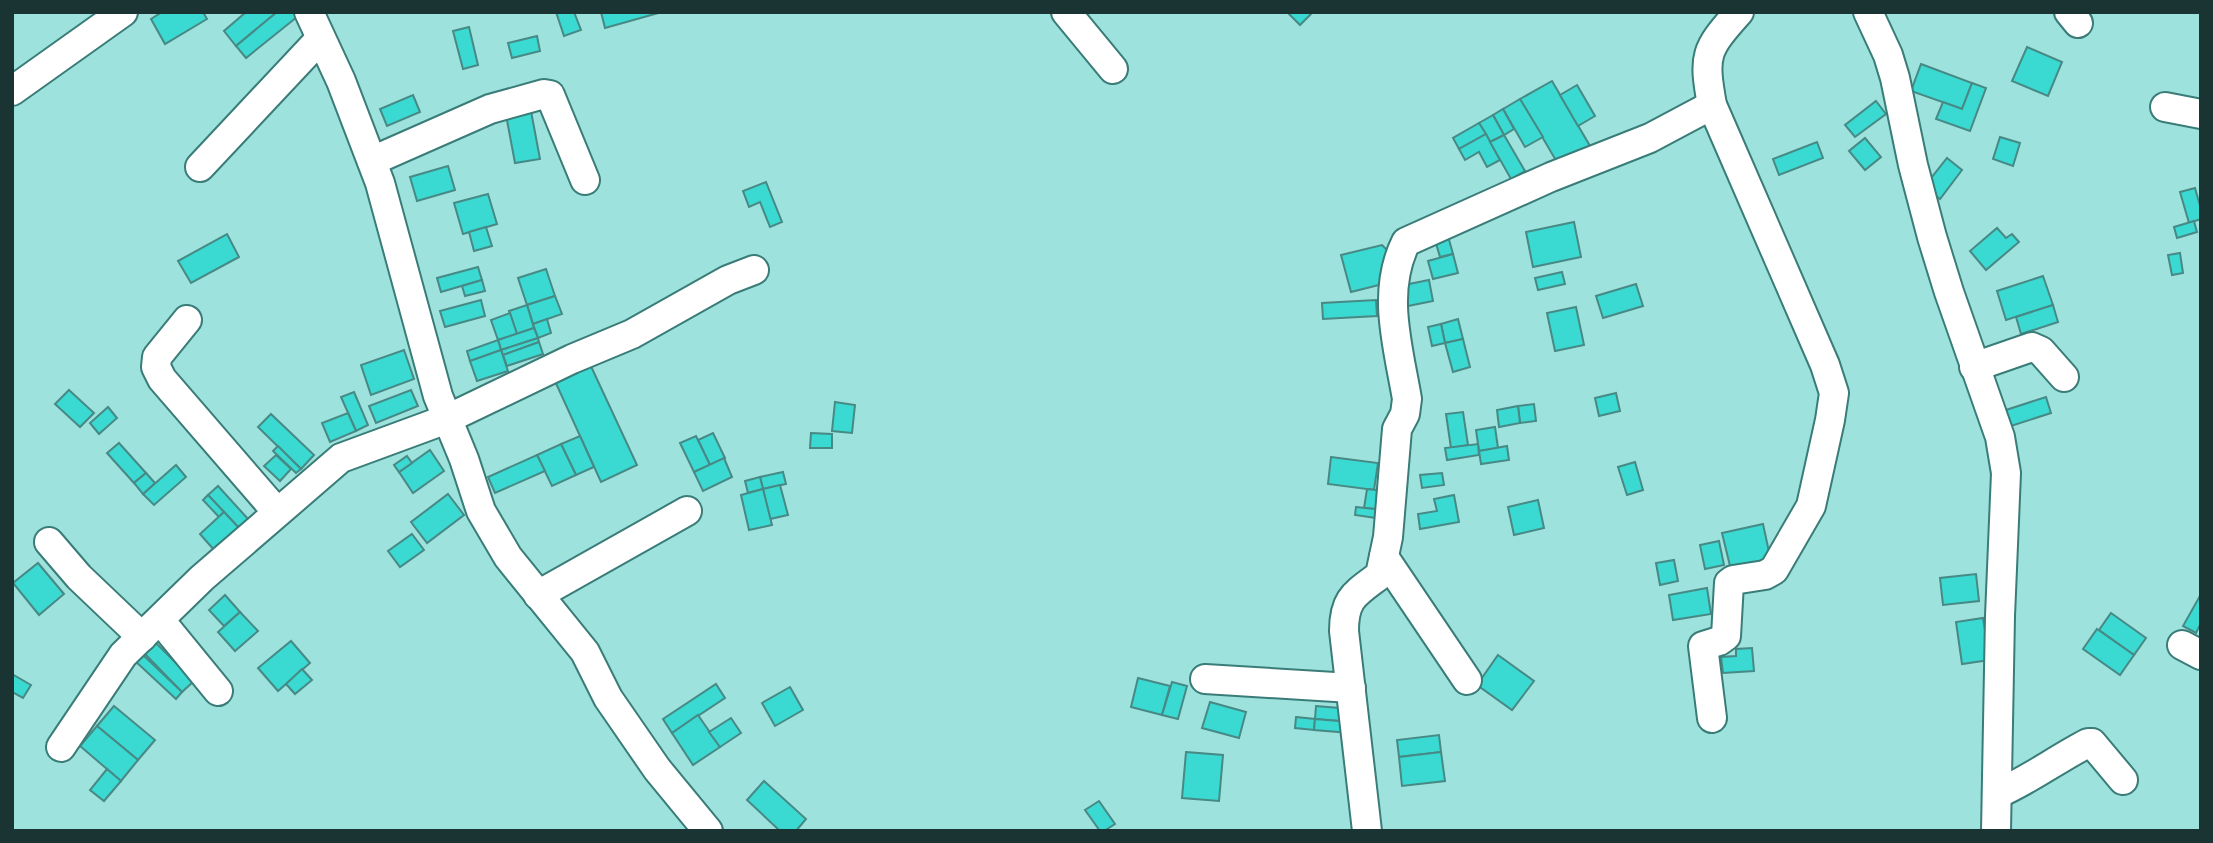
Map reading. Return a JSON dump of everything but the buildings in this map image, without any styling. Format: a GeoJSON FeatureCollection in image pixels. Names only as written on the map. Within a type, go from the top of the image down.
{"type":"FeatureCollection","features":[{"type":"Feature","properties":{"kind":"street"},"geometry":{"type":"LineString","coordinates":[[12,91],[123,12]]}},
{"type":"Feature","properties":{"kind":"street"},"geometry":{"type":"LineString","coordinates":[[309,12],[341,81],[372,161],[393,226],[438,396],[464,459],[481,511],[508,557],[584,652],[608,698],[657,769],[708,831]]}},
{"type":"Feature","properties":{"kind":"street"},"geometry":{"type":"LineString","coordinates":[[1066,12],[1113,69]]}},
{"type":"Feature","properties":{"kind":"street"},"geometry":{"type":"LineString","coordinates":[[1712,718],[1703,646],[1726,636],[1729,583],[1732,580],[1766,575],[1774,570],[1811,506],[1830,420],[1833,393],[1825,365],[1712,105],[1707,57],[1713,40],[1739,12]]}},
{"type":"Feature","properties":{"kind":"street"},"geometry":{"type":"LineString","coordinates":[[1868,12],[1888,55],[1895,78],[1932,237],[2000,438],[2006,473],[2000,603],[1996,831]]}},
{"type":"Feature","properties":{"kind":"street"},"geometry":{"type":"LineString","coordinates":[[200,167],[320,39]]}},
{"type":"Feature","properties":{"kind":"street"},"geometry":{"type":"LineString","coordinates":[[372,161],[490,109],[544,94],[552,96],[585,180]]}},
{"type":"Feature","properties":{"kind":"street"},"geometry":{"type":"LineString","coordinates":[[1367,831],[1344,612],[1352,596],[1380,575],[1388,537],[1397,429],[1405,414],[1407,399],[1391,305],[1398,257],[1406,242],[1551,177],[1650,138],[1712,105]]}},
{"type":"Feature","properties":{"kind":"street"},"geometry":{"type":"LineString","coordinates":[[2165,107],[2201,114]]}},
{"type":"Feature","properties":{"kind":"street"},"geometry":{"type":"LineString","coordinates":[[61,747],[124,655],[276,512],[341,458],[447,419],[572,359],[632,334],[728,280],[754,271]]}},
{"type":"Feature","properties":{"kind":"street"},"geometry":{"type":"LineString","coordinates":[[187,320],[157,358],[156,367],[162,379],[276,512]]}},
{"type":"Feature","properties":{"kind":"street"},"geometry":{"type":"LineString","coordinates":[[1974,367],[2032,347],[2042,351],[2064,377]]}},
{"type":"Feature","properties":{"kind":"street"},"geometry":{"type":"LineString","coordinates":[[538,595],[687,511]]}},
{"type":"Feature","properties":{"kind":"street"},"geometry":{"type":"LineString","coordinates":[[49,542],[79,576],[151,629],[218,691]]}},
{"type":"Feature","properties":{"kind":"street"},"geometry":{"type":"LineString","coordinates":[[1384,557],[1467,680]]}},
{"type":"Feature","properties":{"kind":"street"},"geometry":{"type":"LineString","coordinates":[[1205,679],[1351,688]]}},
{"type":"Feature","properties":{"kind":"street"},"geometry":{"type":"LineString","coordinates":[[1997,794],[2022,783],[2055,760],[2088,743],[2092,743],[2123,779]]}}]}
